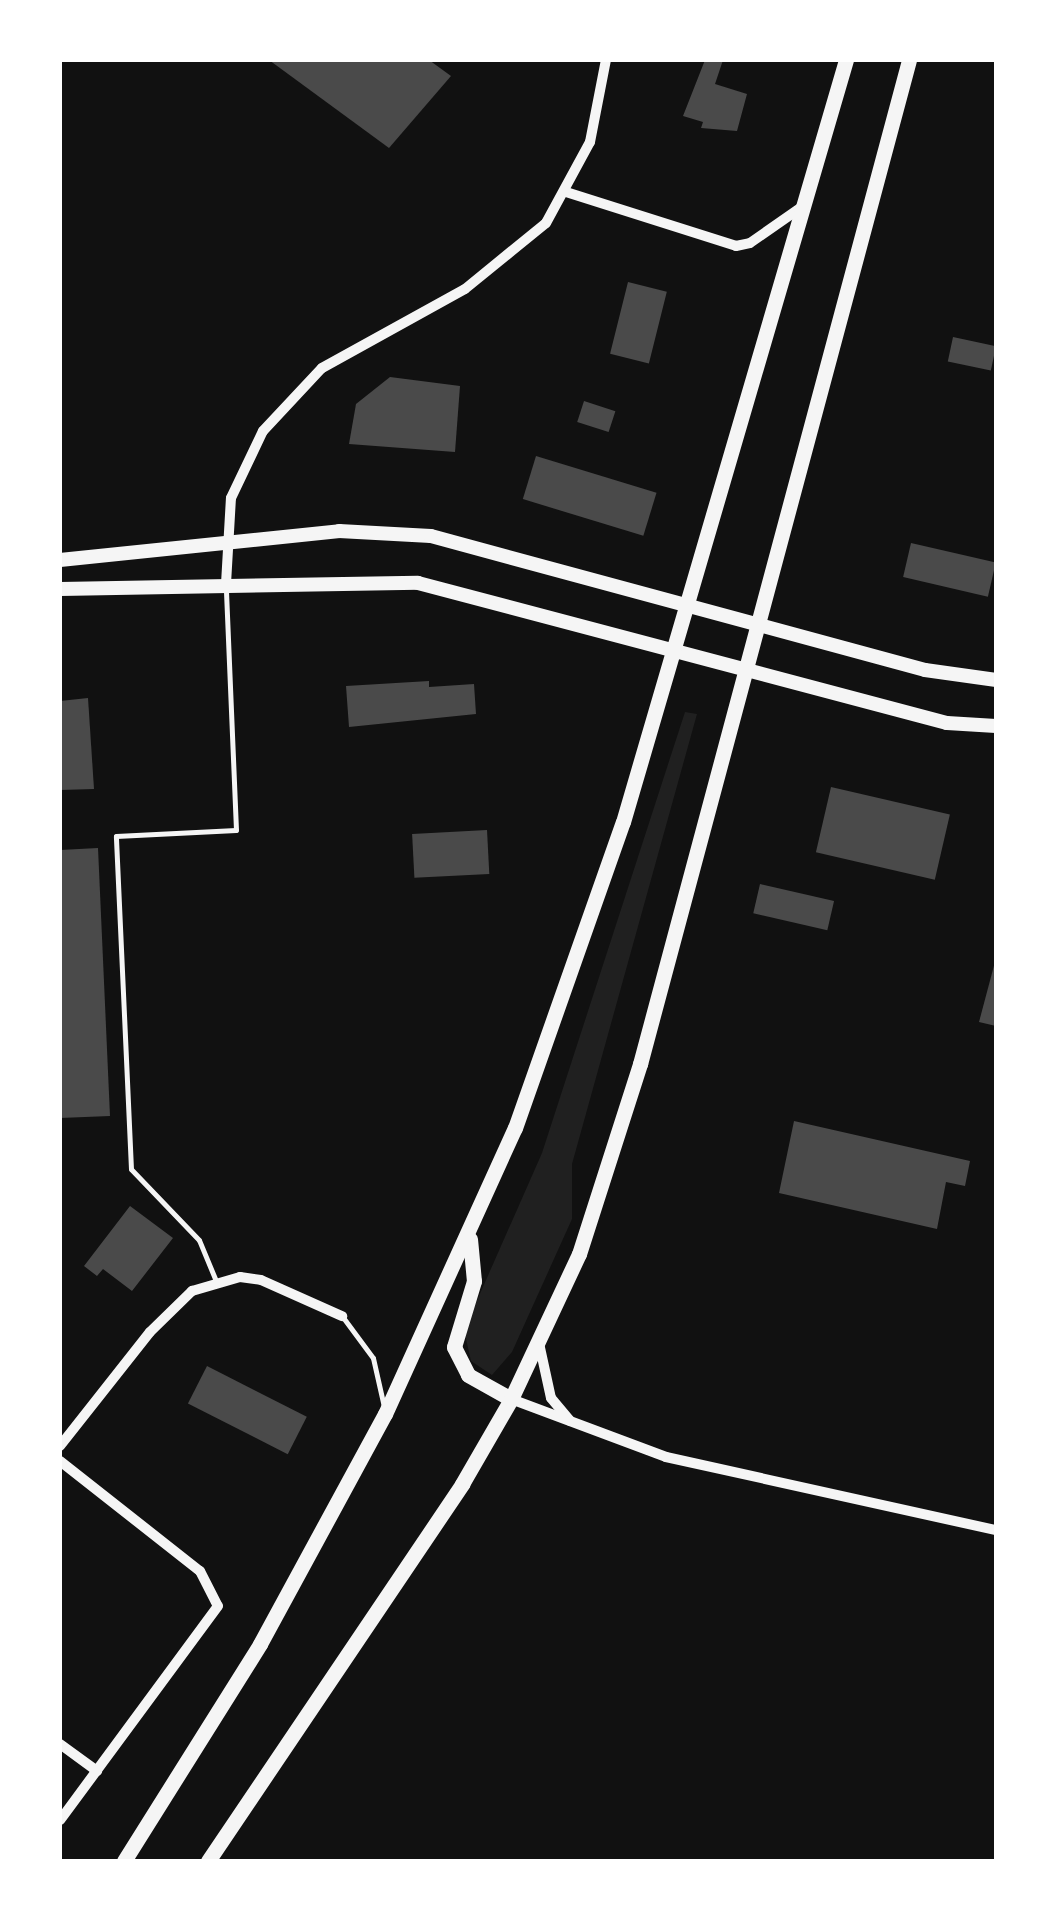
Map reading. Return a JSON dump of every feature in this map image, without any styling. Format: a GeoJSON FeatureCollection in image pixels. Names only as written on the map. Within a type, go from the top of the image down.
{"type":"FeatureCollection","features":[{"type":"Feature","properties":{"kind":"main road"},"geometry":{"type":"LineString","coordinates":[[124,1861],[250,1660],[385,1414],[469,1235],[570,986],[675,650],[846,60]]}},
{"type":"Feature","properties":{"kind":"main road"},"geometry":{"type":"LineString","coordinates":[[208,1861],[407,1571],[511,1398],[539,1343],[620,1136],[909,60]]}},
{"type":"Feature","properties":{"kind":"main road"},"geometry":{"type":"LineString","coordinates":[[60,560],[339,531],[430,536],[925,670],[996,680]]}},
{"type":"Feature","properties":{"kind":"main road"},"geometry":{"type":"LineString","coordinates":[[60,589],[418,583],[946,723],[996,726]]}},
{"type":"Feature","properties":{"kind":"main road"},"geometry":{"type":"LineString","coordinates":[[469,1235],[474,1281],[454,1346],[468,1375],[511,1398]]}},
{"type":"Feature","properties":{"kind":"street"},"geometry":{"type":"LineString","coordinates":[[226,584],[239,474],[290,398],[348,350],[500,266],[546,223],[590,142],[606,60]]}},
{"type":"Feature","properties":{"kind":"street"},"geometry":{"type":"LineString","coordinates":[[566,192],[736,246],[750,243],[804,205]]}},
{"type":"Feature","properties":{"kind":"street"},"geometry":{"type":"LineString","coordinates":[[60,1446],[170,1310],[216,1281],[261,1280],[342,1316]]}},
{"type":"Feature","properties":{"kind":"street"},"geometry":{"type":"LineString","coordinates":[[539,1343],[551,1398],[574,1426]]}},
{"type":"Feature","properties":{"kind":"street"},"geometry":{"type":"LineString","coordinates":[[511,1398],[574,1426],[706,1468],[996,1530]]}},
{"type":"Feature","properties":{"kind":"street"},"geometry":{"type":"LineString","coordinates":[[60,1461],[200,1571],[218,1606],[60,1820]]}},
{"type":"Feature","properties":{"kind":"street"},"geometry":{"type":"LineString","coordinates":[[60,1744],[97,1771]]}},
{"type":"Feature","properties":{"kind":"lane"},"geometry":{"type":"LineString","coordinates":[[216,1281],[192,1230],[131,1168],[116,836],[236,830],[226,584]]}},
{"type":"Feature","properties":{"kind":"lane"},"geometry":{"type":"LineString","coordinates":[[342,1316],[373,1358],[385,1414]]}},
{"type":"Feature","properties":{"kind":"shaded area"},"geometry":{"type":"Polygon","coordinates":[[[685,712],[697,714],[572,1164],[572,1219],[512,1352],[492,1375],[471,1361],[464,1330],[542,1153],[685,712]]]}},
{"type":"Feature","properties":{"kind":"building"},"geometry":{"type":"Polygon","coordinates":[[[269,60],[429,60],[451,76],[389,148],[269,60]]]}},
{"type":"Feature","properties":{"kind":"building"},"geometry":{"type":"Polygon","coordinates":[[[705,60],[723,60],[715,84],[747,94],[737,131],[701,128],[703,122],[683,116],[705,60]]]}},
{"type":"Feature","properties":{"kind":"building"},"geometry":{"type":"Polygon","coordinates":[[[628,282],[667,292],[649,363],[610,354],[628,282]]]}},
{"type":"Feature","properties":{"kind":"building"},"geometry":{"type":"Polygon","coordinates":[[[953,337],[996,346],[991,371],[948,361],[953,337]]]}},
{"type":"Feature","properties":{"kind":"building"},"geometry":{"type":"Polygon","coordinates":[[[390,377],[460,386],[455,452],[349,444],[356,404],[390,377]]]}},
{"type":"Feature","properties":{"kind":"building"},"geometry":{"type":"Polygon","coordinates":[[[584,401],[615,411],[609,432],[577,422],[584,401]]]}},
{"type":"Feature","properties":{"kind":"building"},"geometry":{"type":"Polygon","coordinates":[[[536,456],[656,493],[643,536],[523,499],[536,456]]]}},
{"type":"Feature","properties":{"kind":"building"},"geometry":{"type":"Polygon","coordinates":[[[911,543],[996,563],[988,597],[903,577],[911,543]]]}},
{"type":"Feature","properties":{"kind":"building"},"geometry":{"type":"Polygon","coordinates":[[[429,681],[429,687],[474,684],[476,714],[349,727],[346,686],[429,681]]]}},
{"type":"Feature","properties":{"kind":"building"},"geometry":{"type":"Polygon","coordinates":[[[88,698],[94,789],[60,790],[60,701],[88,698]]]}},
{"type":"Feature","properties":{"kind":"building"},"geometry":{"type":"Polygon","coordinates":[[[831,787],[950,814],[935,880],[816,852],[831,787]]]}},
{"type":"Feature","properties":{"kind":"building"},"geometry":{"type":"Polygon","coordinates":[[[487,830],[489,874],[414,878],[412,834],[487,830]]]}},
{"type":"Feature","properties":{"kind":"building"},"geometry":{"type":"Polygon","coordinates":[[[98,848],[110,1116],[60,1118],[60,850],[98,848]]]}},
{"type":"Feature","properties":{"kind":"building"},"geometry":{"type":"Polygon","coordinates":[[[760,884],[834,901],[827,930],[753,913],[760,884]]]}},
{"type":"Feature","properties":{"kind":"building"},"geometry":{"type":"Polygon","coordinates":[[[996,958],[996,1026],[979,1022],[996,958]]]}},
{"type":"Feature","properties":{"kind":"building"},"geometry":{"type":"Polygon","coordinates":[[[794,1121],[970,1161],[965,1186],[946,1182],[937,1229],[779,1193],[794,1121]]]}},
{"type":"Feature","properties":{"kind":"building"},"geometry":{"type":"Polygon","coordinates":[[[130,1206],[173,1238],[132,1291],[103,1269],[97,1276],[84,1266],[130,1206]]]}},
{"type":"Feature","properties":{"kind":"building"},"geometry":{"type":"Polygon","coordinates":[[[207,1366],[307,1417],[288,1454],[188,1403],[207,1366]]]}}]}
